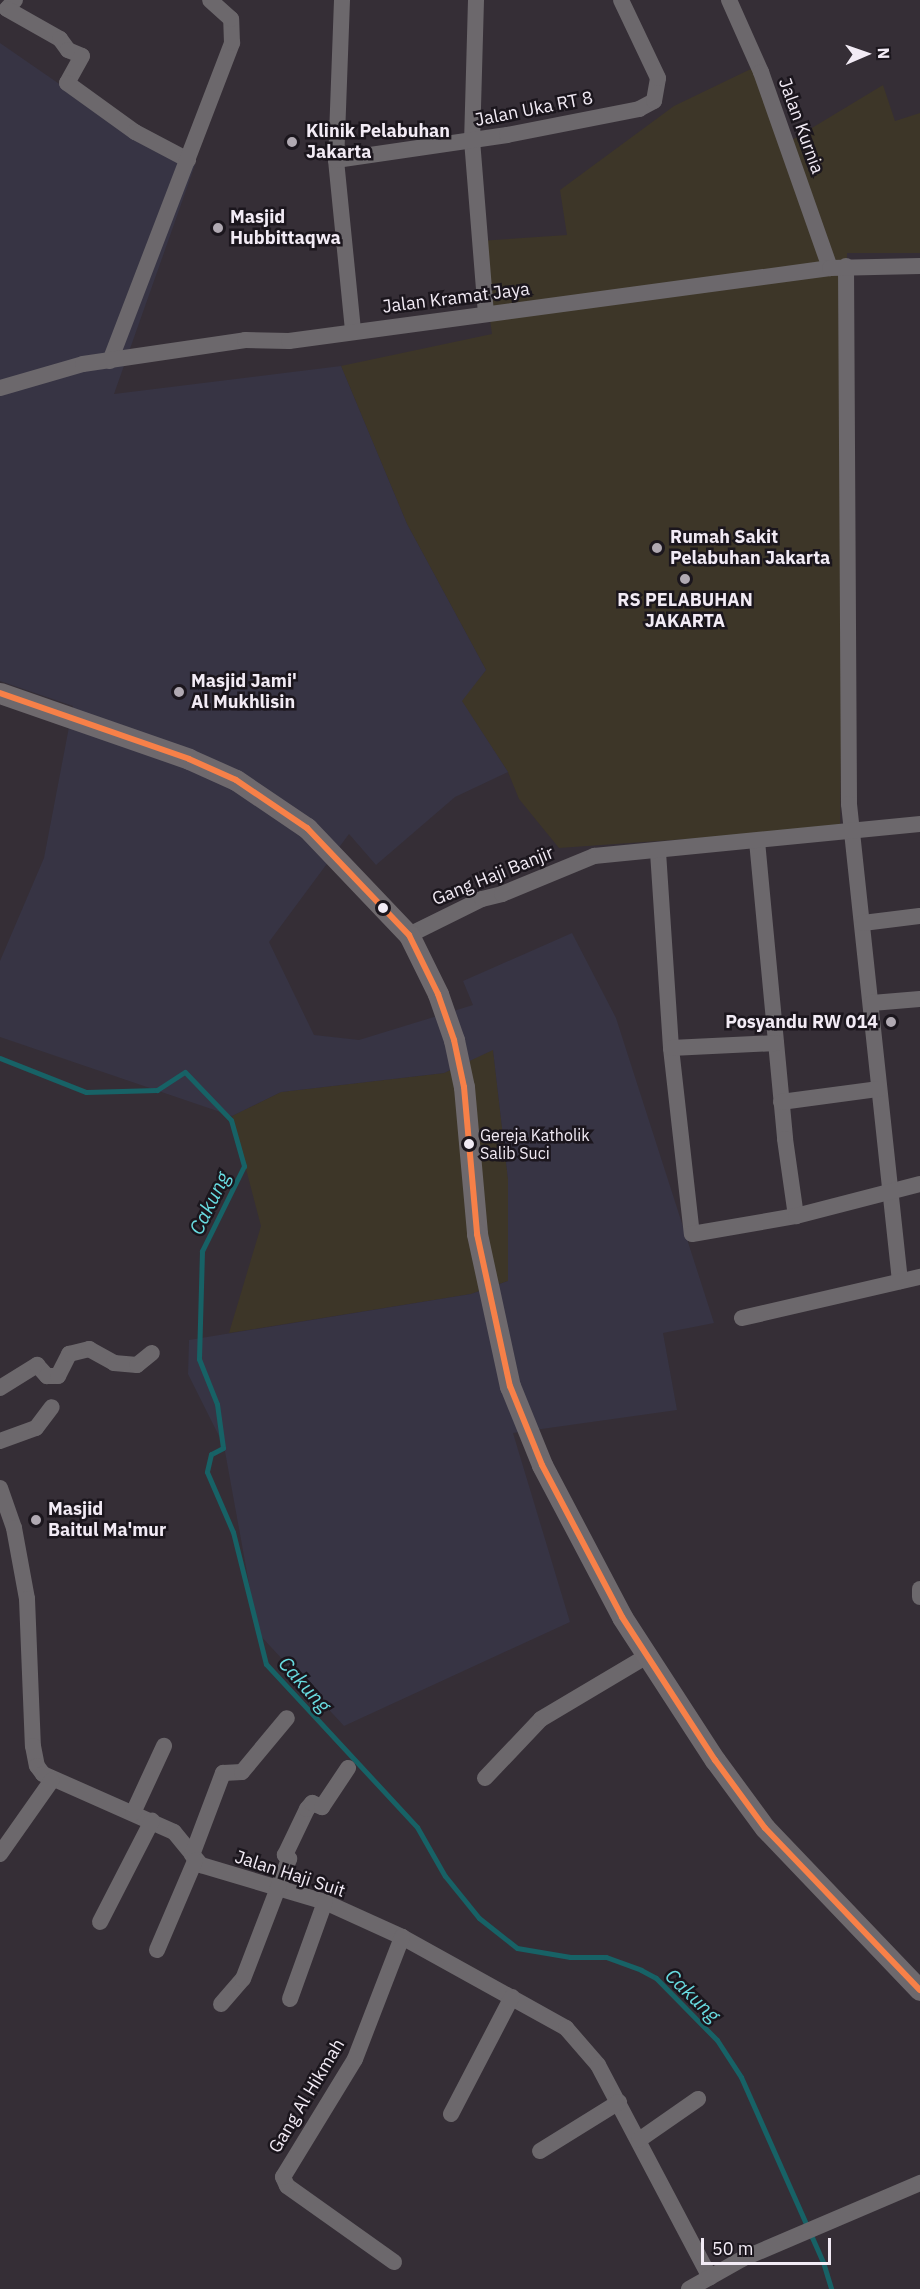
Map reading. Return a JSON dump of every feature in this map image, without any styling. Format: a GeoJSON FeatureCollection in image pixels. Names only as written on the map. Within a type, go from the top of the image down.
{"type":"FeatureCollection","features":[{"type":"Feature","properties":{"kind":"main road"},"geometry":{"type":"LineString","coordinates":[[0,693],[189,759],[236,780],[307,828],[409,935],[438,994],[454,1040],[464,1087],[477,1234],[519,1415],[588,1555],[647,1656],[765,1828],[920,1990]]}},
{"type":"Feature","properties":{"kind":"street"},"geometry":{"type":"LineString","coordinates":[[15,0],[7,9],[60,39],[68,50],[81,56],[67,83],[135,132],[188,160]]}},
{"type":"Feature","properties":{"kind":"street"},"geometry":{"type":"LineString","coordinates":[[110,361],[232,43],[231,19],[210,0]]}},
{"type":"Feature","properties":{"kind":"street"},"geometry":{"type":"LineString","coordinates":[[342,0],[336,160],[353,331]]}},
{"type":"Feature","properties":{"kind":"street"},"geometry":{"type":"LineString","coordinates":[[476,0],[472,140],[486,313]]}},
{"type":"Feature","properties":{"kind":"street","name":"Jalan Uka RT 8"},"geometry":{"type":"LineString","coordinates":[[336,160],[472,140],[639,109],[654,101],[658,91],[658,78],[621,0]]}},
{"type":"Feature","properties":{"kind":"street","name":"Jalan Kurnia"},"geometry":{"type":"LineString","coordinates":[[729,0],[761,72],[838,267],[851,831],[872,1003],[889,1191],[900,1281]]}},
{"type":"Feature","properties":{"kind":"street","name":"Jalan Kramat Jaya"},"geometry":{"type":"LineString","coordinates":[[0,388],[83,364],[245,340],[289,341],[838,267],[920,266]]}},
{"type":"Feature","properties":{"kind":"street","name":"Gang Haji Banjir"},"geometry":{"type":"LineString","coordinates":[[409,935],[482,898],[594,856],[658,852],[920,824]]}},
{"type":"Feature","properties":{"kind":"street"},"geometry":{"type":"LineString","coordinates":[[757,841],[781,1102],[796,1216]]}},
{"type":"Feature","properties":{"kind":"street"},"geometry":{"type":"LineString","coordinates":[[658,852],[671,1048],[692,1234],[796,1216],[920,1184]]}},
{"type":"Feature","properties":{"kind":"street"},"geometry":{"type":"LineString","coordinates":[[863,923],[920,916]]}},
{"type":"Feature","properties":{"kind":"street"},"geometry":{"type":"LineString","coordinates":[[872,1003],[920,999]]}},
{"type":"Feature","properties":{"kind":"street"},"geometry":{"type":"LineString","coordinates":[[671,1048],[776,1043]]}},
{"type":"Feature","properties":{"kind":"street"},"geometry":{"type":"LineString","coordinates":[[781,1102],[879,1089]]}},
{"type":"Feature","properties":{"kind":"street"},"geometry":{"type":"LineString","coordinates":[[741,1318],[920,1277]]}},
{"type":"Feature","properties":{"kind":"street"},"geometry":{"type":"LineString","coordinates":[[0,1388],[37,1365],[47,1376],[59,1375],[69,1354],[80,1351],[91,1349],[114,1363],[137,1365],[152,1353]]}},
{"type":"Feature","properties":{"kind":"street"},"geometry":{"type":"LineString","coordinates":[[0,1441],[36,1428],[52,1407]]}},
{"type":"Feature","properties":{"kind":"street"},"geometry":{"type":"LineString","coordinates":[[0,1488],[14,1528],[27,1599],[34,1755],[37,1766],[52,1780],[174,1832],[193,1858]]}},
{"type":"Feature","properties":{"kind":"street"},"geometry":{"type":"LineString","coordinates":[[920,1589],[920,1597]]}},
{"type":"Feature","properties":{"kind":"street"},"geometry":{"type":"LineString","coordinates":[[485,1778],[541,1719],[647,1656]]}},
{"type":"Feature","properties":{"kind":"street"},"geometry":{"type":"LineString","coordinates":[[157,1950],[223,1773],[242,1772],[287,1718]]}},
{"type":"Feature","properties":{"kind":"street"},"geometry":{"type":"LineString","coordinates":[[133,1813],[164,1746]]}},
{"type":"Feature","properties":{"kind":"street"},"geometry":{"type":"LineString","coordinates":[[221,2004],[243,1979],[276,1888],[290,1859],[285,1855],[307,1809],[312,1803],[322,1806],[348,1768]]}},
{"type":"Feature","properties":{"kind":"street"},"geometry":{"type":"LineString","coordinates":[[0,1854],[52,1780]]}},
{"type":"Feature","properties":{"kind":"street"},"geometry":{"type":"LineString","coordinates":[[100,1922],[152,1821]]}},
{"type":"Feature","properties":{"kind":"street","name":"Jalan Haji Suit"},"geometry":{"type":"LineString","coordinates":[[193,1858],[276,1888],[325,1902],[402,1937],[512,1998],[581,2041],[619,2102],[710,2277]]}},
{"type":"Feature","properties":{"kind":"street"},"geometry":{"type":"LineString","coordinates":[[290,1999],[325,1902]]}},
{"type":"Feature","properties":{"kind":"street","name":"Gang Al Hikmah"},"geometry":{"type":"LineString","coordinates":[[394,2262],[287,2186],[283,2177],[360,2047],[380,1988],[402,1937]]}},
{"type":"Feature","properties":{"kind":"street"},"geometry":{"type":"LineString","coordinates":[[451,2114],[512,1998]]}},
{"type":"Feature","properties":{"kind":"street"},"geometry":{"type":"LineString","coordinates":[[639,2140],[698,2099]]}},
{"type":"Feature","properties":{"kind":"street"},"geometry":{"type":"LineString","coordinates":[[540,2151],[619,2102]]}},
{"type":"Feature","properties":{"kind":"street"},"geometry":{"type":"LineString","coordinates":[[689,2289],[831,2219],[920,2183]]}},
{"type":"Feature","properties":{"kind":"shaded area"},"geometry":{"type":"Polygon","coordinates":[[[0,43],[152,148],[195,165],[114,394],[341,366],[407,524],[486,670],[462,701],[508,772],[455,797],[376,865],[349,834],[269,942],[314,1035],[359,1040],[473,1005],[463,981],[572,933],[616,1018],[714,1323],[663,1333],[677,1410],[513,1433],[570,1622],[344,1726],[258,1633],[224,1446],[188,1374],[189,1340],[471,1294],[508,1281],[508,1179],[493,1050],[444,1073],[281,1092],[232,1116],[0,1037],[0,961],[44,858],[73,706],[0,681],[0,43]]]}},
{"type":"Feature","properties":{"kind":"shaded area"},"geometry":{"type":"Polygon","coordinates":[[[757,66],[787,143],[883,85],[895,121],[920,113],[920,253],[847,253],[840,828],[559,848],[519,799],[508,772],[461,700],[486,670],[407,524],[341,366],[492,334],[479,241],[567,235],[560,190],[674,106],[757,66]]]}},
{"type":"Feature","properties":{"kind":"shaded area"},"geometry":{"type":"Polygon","coordinates":[[[493,1049],[508,1179],[508,1281],[471,1294],[229,1333],[261,1226],[232,1116],[281,1092],[444,1073],[493,1049]]]}},
{"type":"Feature","properties":{"kind":"waterway","name":"Cakung"},"geometry":{"type":"LineString","coordinates":[[0,1058],[86,1092],[157,1090],[185,1072],[231,1120],[244,1166],[202,1251],[199,1359],[217,1404],[223,1448],[211,1454],[207,1472],[233,1532],[266,1664],[417,1827],[445,1876],[479,1918],[517,1948],[570,1957],[606,1957],[641,1970],[656,1978],[717,2040],[741,2077],[823,2262],[831,2289]]}},
{"type":"Feature","properties":{"kind":"transit line"},"geometry":{"type":"LineString","coordinates":[[0,693],[189,759],[236,780],[307,828],[409,935],[438,994],[454,1040],[464,1087],[477,1234],[510,1386],[542,1465],[622,1617],[715,1760],[765,1828],[920,1990]]}},
{"type":"Feature","properties":{"kind":"place","name":"Klinik Pelabuhan Jakarta"},"geometry":{"type":"Point","coordinates":[292,142]}},
{"type":"Feature","properties":{"kind":"place","name":"Masjid Hubbittaqwa"},"geometry":{"type":"Point","coordinates":[218,228]}},
{"type":"Feature","properties":{"kind":"place","name":"Rumah Sakit Pelabuhan Jakarta"},"geometry":{"type":"Point","coordinates":[657,548]}},
{"type":"Feature","properties":{"kind":"place","name":"RS PELABUHAN JAKARTA"},"geometry":{"type":"Point","coordinates":[685,579]}},
{"type":"Feature","properties":{"kind":"place","name":"Masjid Jami' Al Mukhlisin"},"geometry":{"type":"Point","coordinates":[179,692]}},
{"type":"Feature","properties":{"kind":"place","name":"Posyandu RW 014"},"geometry":{"type":"Point","coordinates":[891,1022]}},
{"type":"Feature","properties":{"kind":"place","name":"Gereja Katholik Salib Suci"},"geometry":{"type":"Point","coordinates":[469,1144]}},
{"type":"Feature","properties":{"kind":"place","name":"Masjid Baitul Ma'mur"},"geometry":{"type":"Point","coordinates":[36,1520]}}]}
